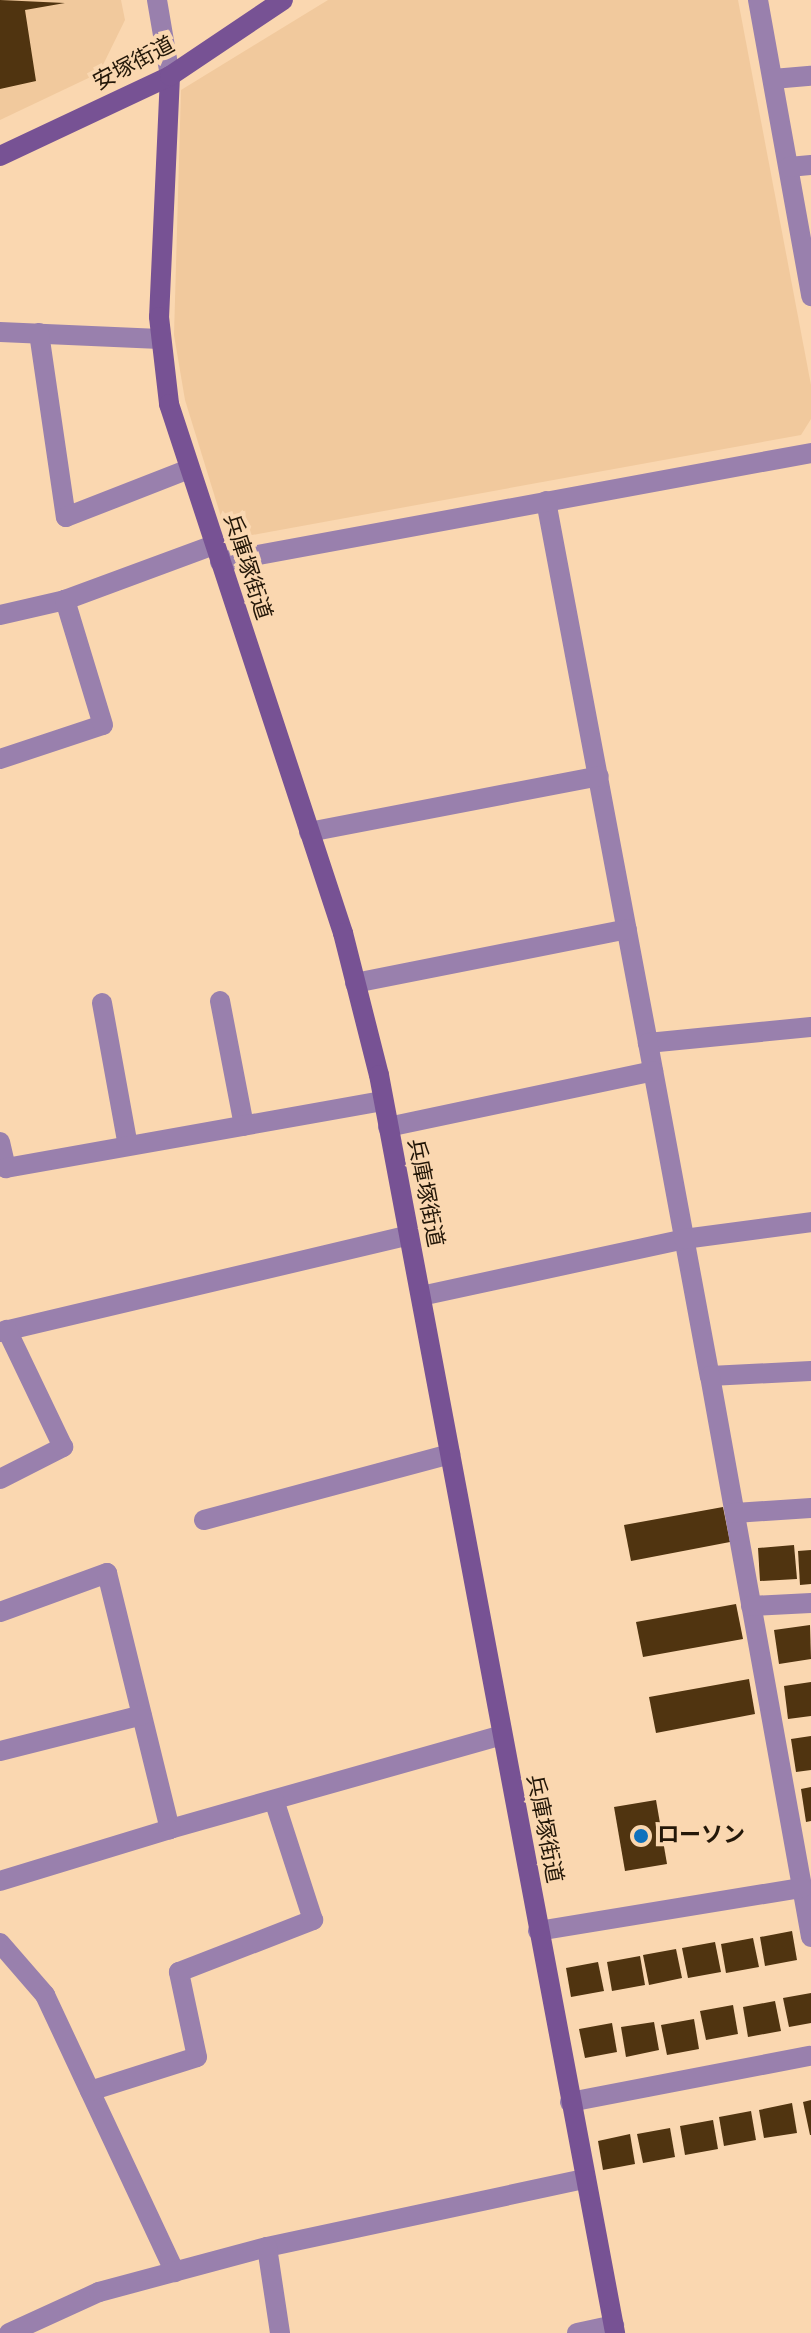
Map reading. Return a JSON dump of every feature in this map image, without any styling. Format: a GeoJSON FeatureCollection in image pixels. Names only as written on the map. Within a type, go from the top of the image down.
{"type":"FeatureCollection","features":[{"type":"Feature","properties":{"kind":"street"},"geometry":{"type":"LineString","coordinates":[[157,0],[170,76]]}},
{"type":"Feature","properties":{"kind":"street","name":"安塚街道"},"geometry":{"type":"LineString","coordinates":[[0,156],[170,76],[283,0]]}},
{"type":"Feature","properties":{"kind":"street"},"geometry":{"type":"LineString","coordinates":[[758,0],[811,296]]}},
{"type":"Feature","properties":{"kind":"street","name":"兵庫塚街道"},"geometry":{"type":"LineString","coordinates":[[170,76],[160,339],[189,469],[309,832],[355,983],[383,1101],[584,2179],[615,2329]]}},
{"type":"Feature","properties":{"kind":"street"},"geometry":{"type":"LineString","coordinates":[[773,79],[811,76]]}},
{"type":"Feature","properties":{"kind":"street"},"geometry":{"type":"LineString","coordinates":[[789,167],[811,165]]}},
{"type":"Feature","properties":{"kind":"street"},"geometry":{"type":"LineString","coordinates":[[0,332],[160,339]]}},
{"type":"Feature","properties":{"kind":"street"},"geometry":{"type":"LineString","coordinates":[[39,333],[66,517],[189,469]]}},
{"type":"Feature","properties":{"kind":"street"},"geometry":{"type":"LineString","coordinates":[[0,615],[65,600],[217,553],[546,501],[811,453]]}},
{"type":"Feature","properties":{"kind":"street"},"geometry":{"type":"LineString","coordinates":[[546,501],[710,1376],[811,1937]]}},
{"type":"Feature","properties":{"kind":"street"},"geometry":{"type":"LineString","coordinates":[[0,759],[103,725],[65,600]]}},
{"type":"Feature","properties":{"kind":"street"},"geometry":{"type":"LineString","coordinates":[[309,832],[599,776]]}},
{"type":"Feature","properties":{"kind":"street"},"geometry":{"type":"LineString","coordinates":[[355,983],[627,929]]}},
{"type":"Feature","properties":{"kind":"street"},"geometry":{"type":"LineString","coordinates":[[220,1001],[244,1126]]}},
{"type":"Feature","properties":{"kind":"street"},"geometry":{"type":"LineString","coordinates":[[102,1003],[128,1146]]}},
{"type":"Feature","properties":{"kind":"street"},"geometry":{"type":"LineString","coordinates":[[648,1043],[811,1027]]}},
{"type":"Feature","properties":{"kind":"street"},"geometry":{"type":"LineString","coordinates":[[388,1127],[653,1071]]}},
{"type":"Feature","properties":{"kind":"street"},"geometry":{"type":"LineString","coordinates":[[0,1142],[6,1168],[383,1101]]}},
{"type":"Feature","properties":{"kind":"street"},"geometry":{"type":"LineString","coordinates":[[421,1296],[684,1239],[811,1222]]}},
{"type":"Feature","properties":{"kind":"street"},"geometry":{"type":"LineString","coordinates":[[0,1479],[63,1447],[3,1331],[407,1236]]}},
{"type":"Feature","properties":{"kind":"street"},"geometry":{"type":"LineString","coordinates":[[710,1376],[811,1371]]}},
{"type":"Feature","properties":{"kind":"street"},"geometry":{"type":"LineString","coordinates":[[204,1520],[450,1454]]}},
{"type":"Feature","properties":{"kind":"street"},"geometry":{"type":"LineString","coordinates":[[735,1513],[811,1508]]}},
{"type":"Feature","properties":{"kind":"street"},"geometry":{"type":"LineString","coordinates":[[0,1612],[107,1573],[170,1829]]}},
{"type":"Feature","properties":{"kind":"street"},"geometry":{"type":"LineString","coordinates":[[751,1606],[811,1603]]}},
{"type":"Feature","properties":{"kind":"street"},"geometry":{"type":"LineString","coordinates":[[0,1751],[142,1715]]}},
{"type":"Feature","properties":{"kind":"street"},"geometry":{"type":"LineString","coordinates":[[0,1881],[170,1829],[502,1735]]}},
{"type":"Feature","properties":{"kind":"street"},"geometry":{"type":"LineString","coordinates":[[90,2091],[197,2057],[179,1972],[313,1920],[274,1800]]}},
{"type":"Feature","properties":{"kind":"street"},"geometry":{"type":"LineString","coordinates":[[538,1931],[802,1888]]}},
{"type":"Feature","properties":{"kind":"street"},"geometry":{"type":"LineString","coordinates":[[0,1943],[45,1995],[175,2272]]}},
{"type":"Feature","properties":{"kind":"street"},"geometry":{"type":"LineString","coordinates":[[570,2102],[810,2056]]}},
{"type":"Feature","properties":{"kind":"street"},"geometry":{"type":"LineString","coordinates":[[9,2333],[99,2292],[267,2247],[584,2179]]}},
{"type":"Feature","properties":{"kind":"street"},"geometry":{"type":"LineString","coordinates":[[267,2247],[280,2333]]}},
{"type":"Feature","properties":{"kind":"street"},"geometry":{"type":"LineString","coordinates":[[577,2333],[615,2329]]}},
{"type":"Feature","properties":{"kind":"shaded area"},"geometry":{"type":"Polygon","coordinates":[[[0,0],[121,0],[125,20],[99,73],[0,120],[0,0]]]}},
{"type":"Feature","properties":{"kind":"shaded area"},"geometry":{"type":"Polygon","coordinates":[[[328,0],[738,0],[811,385],[811,419],[801,435],[252,535],[222,520],[185,400],[174,335],[181,90],[328,0]]]}},
{"type":"Feature","properties":{"kind":"building"},"geometry":{"type":"Polygon","coordinates":[[[0,0],[65,3],[25,10],[36,81],[0,89],[0,0]]]}},
{"type":"Feature","properties":{"kind":"building"},"geometry":{"type":"Polygon","coordinates":[[[723,1507],[730,1542],[631,1561],[624,1525],[723,1507]]]}},
{"type":"Feature","properties":{"kind":"building"},"geometry":{"type":"Polygon","coordinates":[[[794,1545],[797,1579],[760,1581],[758,1548],[794,1545]]]}},
{"type":"Feature","properties":{"kind":"building"},"geometry":{"type":"Polygon","coordinates":[[[811,1550],[811,1584],[800,1585],[798,1551],[811,1550]]]}},
{"type":"Feature","properties":{"kind":"building"},"geometry":{"type":"Polygon","coordinates":[[[736,1604],[743,1639],[643,1657],[636,1622],[736,1604]]]}},
{"type":"Feature","properties":{"kind":"building"},"geometry":{"type":"Polygon","coordinates":[[[810,1625],[811,1659],[779,1664],[774,1630],[810,1625]]]}},
{"type":"Feature","properties":{"kind":"building"},"geometry":{"type":"Polygon","coordinates":[[[749,1679],[755,1714],[656,1733],[649,1697],[749,1679]]]}},
{"type":"Feature","properties":{"kind":"building"},"geometry":{"type":"Polygon","coordinates":[[[811,1682],[811,1716],[788,1719],[784,1686],[811,1682]]]}},
{"type":"Feature","properties":{"kind":"building"},"geometry":{"type":"Polygon","coordinates":[[[811,1736],[811,1770],[796,1772],[791,1739],[811,1736]]]}},
{"type":"Feature","properties":{"kind":"building"},"geometry":{"type":"Polygon","coordinates":[[[811,1787],[811,1821],[806,1822],[801,1789],[811,1787]]]}},
{"type":"Feature","properties":{"kind":"building","name":"ローソン"},"geometry":{"type":"Polygon","coordinates":[[[656,1800],[667,1864],[625,1871],[614,1807],[656,1800]]]}},
{"type":"Feature","properties":{"kind":"building"},"geometry":{"type":"Polygon","coordinates":[[[792,1931],[797,1960],[765,1966],[760,1937],[792,1931]]]}},
{"type":"Feature","properties":{"kind":"building"},"geometry":{"type":"Polygon","coordinates":[[[753,1938],[759,1967],[726,1973],[721,1944],[753,1938]]]}},
{"type":"Feature","properties":{"kind":"building"},"geometry":{"type":"Polygon","coordinates":[[[715,1942],[721,1972],[688,1978],[682,1948],[715,1942]]]}},
{"type":"Feature","properties":{"kind":"building"},"geometry":{"type":"Polygon","coordinates":[[[676,1949],[682,1978],[649,1985],[643,1955],[676,1949]]]}},
{"type":"Feature","properties":{"kind":"building"},"geometry":{"type":"Polygon","coordinates":[[[640,1956],[645,1985],[612,1991],[607,1962],[640,1956]]]}},
{"type":"Feature","properties":{"kind":"building"},"geometry":{"type":"Polygon","coordinates":[[[598,1962],[604,1991],[571,1997],[566,1968],[598,1962]]]}},
{"type":"Feature","properties":{"kind":"building"},"geometry":{"type":"Polygon","coordinates":[[[811,1993],[811,2023],[789,2027],[783,1998],[811,1993]]]}},
{"type":"Feature","properties":{"kind":"building"},"geometry":{"type":"Polygon","coordinates":[[[775,2001],[781,2031],[748,2037],[743,2007],[775,2001]]]}},
{"type":"Feature","properties":{"kind":"building"},"geometry":{"type":"Polygon","coordinates":[[[733,2005],[738,2034],[706,2040],[700,2011],[733,2005]]]}},
{"type":"Feature","properties":{"kind":"building"},"geometry":{"type":"Polygon","coordinates":[[[694,2019],[699,2049],[667,2055],[661,2025],[694,2019]]]}},
{"type":"Feature","properties":{"kind":"building"},"geometry":{"type":"Polygon","coordinates":[[[654,2022],[659,2050],[626,2057],[621,2027],[654,2022]]]}},
{"type":"Feature","properties":{"kind":"building"},"geometry":{"type":"Polygon","coordinates":[[[612,2023],[617,2052],[585,2058],[579,2029],[612,2023]]]}},
{"type":"Feature","properties":{"kind":"building"},"geometry":{"type":"Polygon","coordinates":[[[811,2100],[811,2135],[810,2135],[803,2102],[811,2100]]]}},
{"type":"Feature","properties":{"kind":"building"},"geometry":{"type":"Polygon","coordinates":[[[792,2103],[797,2133],[764,2138],[759,2110],[792,2103]]]}},
{"type":"Feature","properties":{"kind":"building"},"geometry":{"type":"Polygon","coordinates":[[[751,2111],[756,2140],[724,2146],[719,2117],[751,2111]]]}},
{"type":"Feature","properties":{"kind":"building"},"geometry":{"type":"Polygon","coordinates":[[[713,2120],[718,2149],[685,2155],[680,2126],[713,2120]]]}},
{"type":"Feature","properties":{"kind":"building"},"geometry":{"type":"Polygon","coordinates":[[[670,2128],[675,2157],[643,2163],[637,2134],[670,2128]]]}},
{"type":"Feature","properties":{"kind":"building"},"geometry":{"type":"Polygon","coordinates":[[[630,2134],[635,2164],[603,2170],[598,2141],[630,2134]]]}},
{"type":"Feature","properties":{"kind":"place","name":"ローソン"},"geometry":{"type":"Point","coordinates":[641,1836]}}]}
